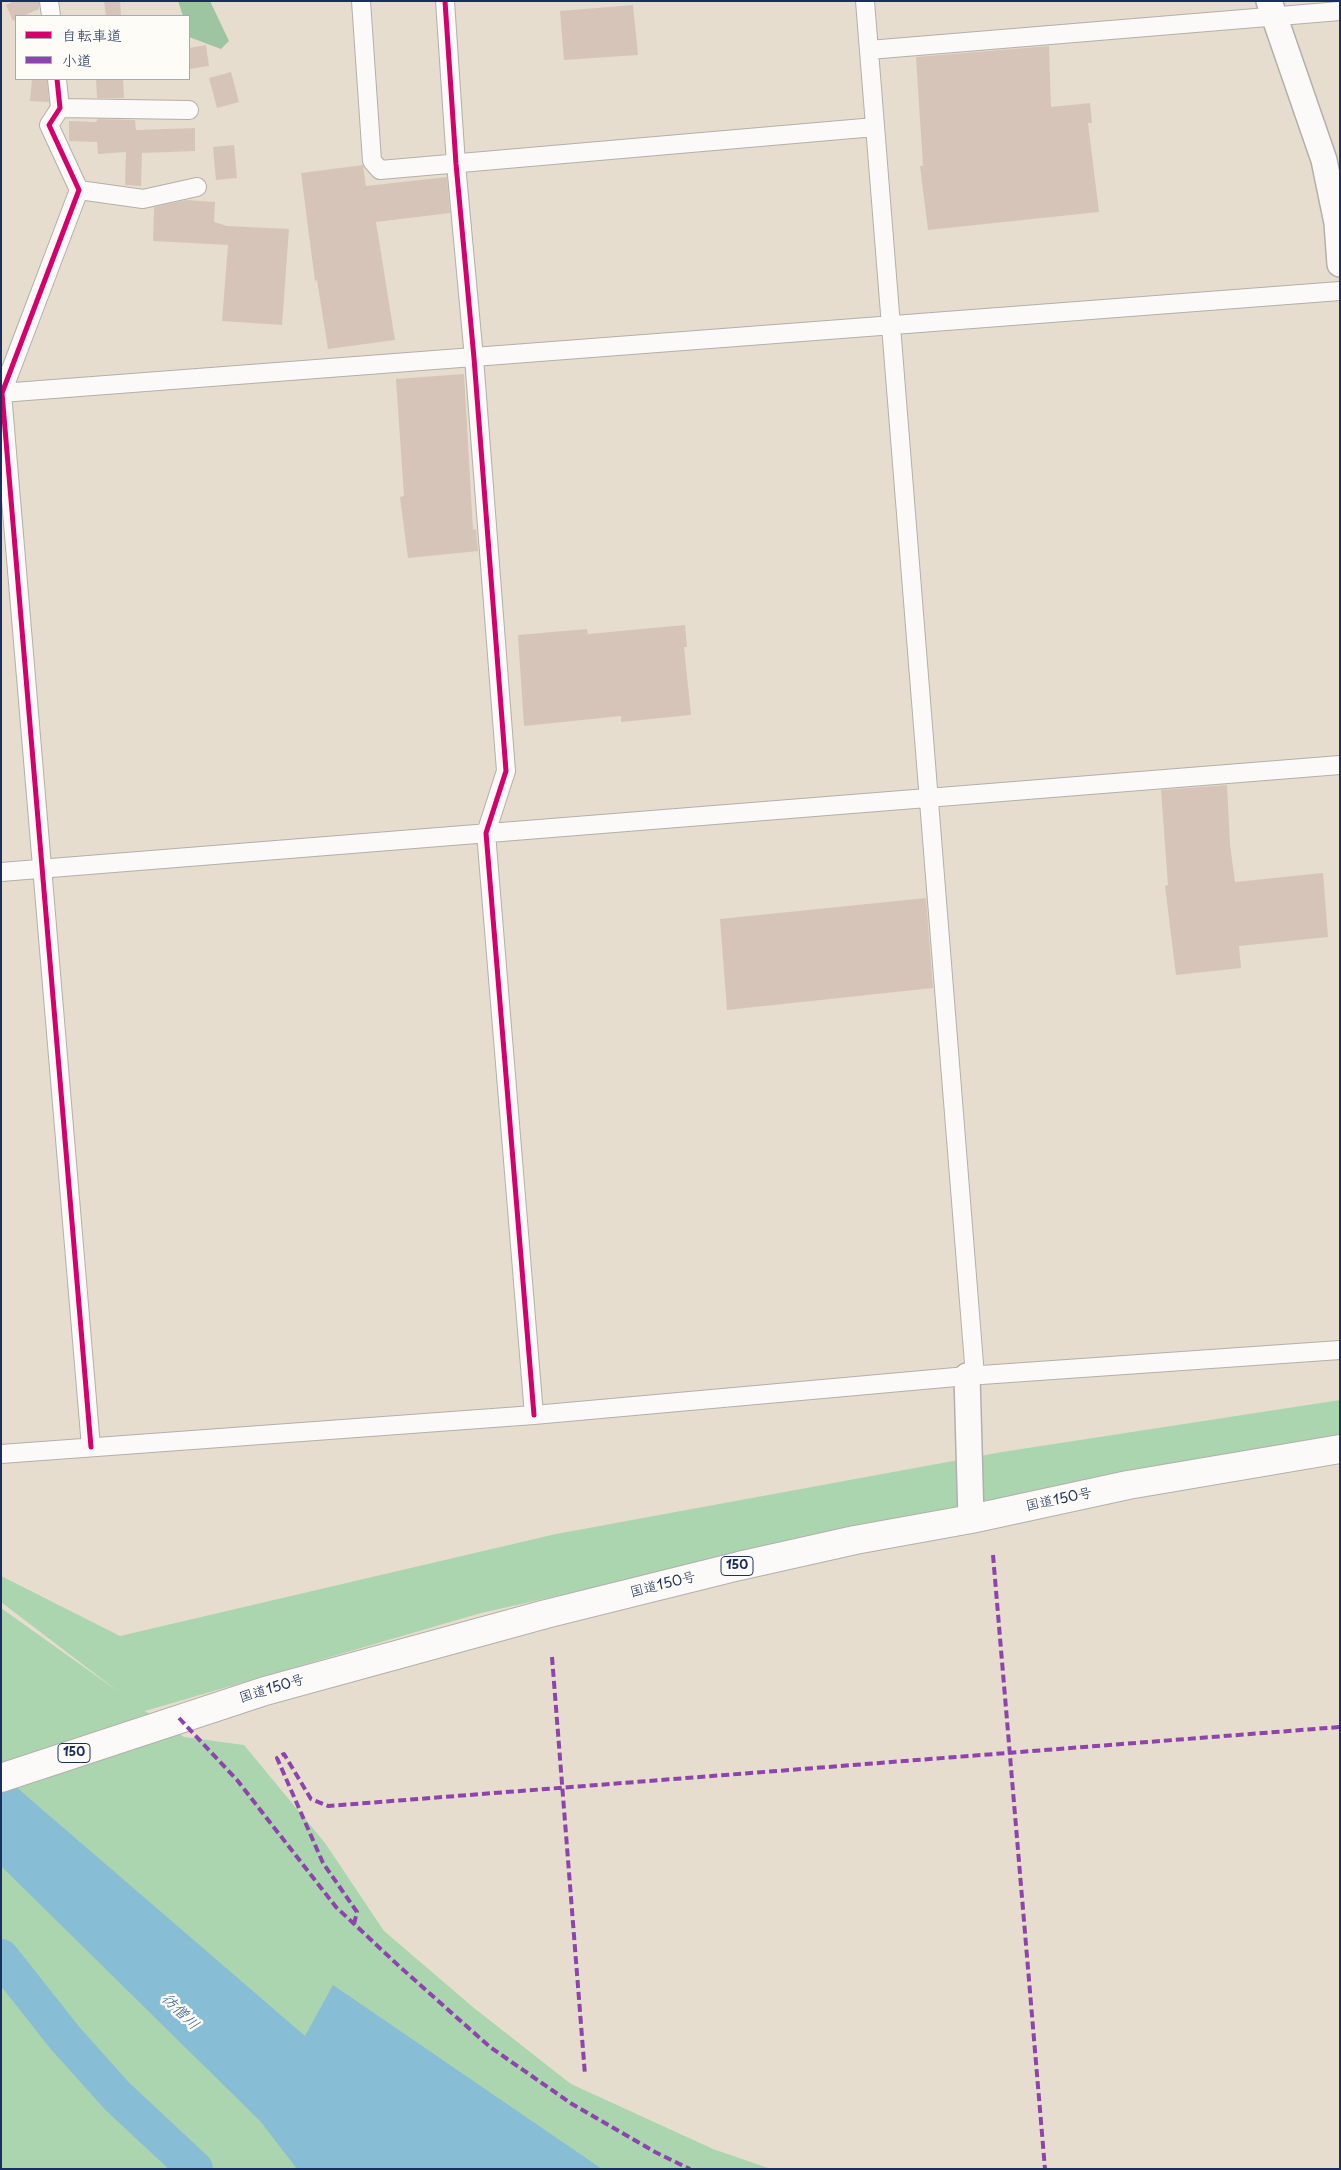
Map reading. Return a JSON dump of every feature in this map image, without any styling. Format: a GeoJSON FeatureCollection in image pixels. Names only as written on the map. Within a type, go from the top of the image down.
{"type":"FeatureCollection","features":[{"type":"Feature","properties":{"kind":"highway","name":"国道150号"},"geometry":{"type":"LineString","coordinates":[[1,1778],[265,1690],[546,1614],[748,1563],[855,1540],[971,1519],[1128,1485],[1340,1449]]}},
{"type":"Feature","properties":{"kind":"street"},"geometry":{"type":"LineString","coordinates":[[49,1],[51,15]]}},
{"type":"Feature","properties":{"kind":"street"},"geometry":{"type":"LineString","coordinates":[[361,1],[372,161],[380,170],[875,127]]}},
{"type":"Feature","properties":{"kind":"street"},"geometry":{"type":"LineString","coordinates":[[445,1],[456,164],[474,358],[506,771],[486,833],[534,1415]]}},
{"type":"Feature","properties":{"kind":"street"},"geometry":{"type":"LineString","coordinates":[[865,1],[928,798],[971,1376],[971,1519]]}},
{"type":"Feature","properties":{"kind":"street"},"geometry":{"type":"LineString","coordinates":[[868,50],[1272,9],[1340,11]]}},
{"type":"Feature","properties":{"kind":"street"},"geometry":{"type":"LineString","coordinates":[[1272,9],[1324,160],[1336,223],[1340,264]]}},
{"type":"Feature","properties":{"kind":"street"},"geometry":{"type":"LineString","coordinates":[[57,80],[60,108],[49,125],[79,190],[2,393],[91,1447]]}},
{"type":"Feature","properties":{"kind":"street"},"geometry":{"type":"LineString","coordinates":[[60,108],[189,110]]}},
{"type":"Feature","properties":{"kind":"street"},"geometry":{"type":"LineString","coordinates":[[79,190],[143,199],[197,187]]}},
{"type":"Feature","properties":{"kind":"street"},"geometry":{"type":"LineString","coordinates":[[2,393],[1340,291]]}},
{"type":"Feature","properties":{"kind":"street"},"geometry":{"type":"LineString","coordinates":[[1,872],[1340,765]]}},
{"type":"Feature","properties":{"kind":"street"},"geometry":{"type":"LineString","coordinates":[[1,1454],[534,1415],[971,1376],[1340,1350]]}},
{"type":"Feature","properties":{"kind":"green space"},"geometry":{"type":"Polygon","coordinates":[[[178,1],[210,1],[229,41],[221,49],[190,37],[190,15],[183,15],[178,1]]]}},
{"type":"Feature","properties":{"kind":"green space"},"geometry":{"type":"Polygon","coordinates":[[[1340,1400],[1340,1435],[860,1528],[481,1613],[145,1711],[184,1737],[244,1745],[325,1843],[384,1931],[474,2008],[571,2084],[713,2149],[771,2169],[1,2169],[1,1608],[119,1692],[1,1602],[1,1576],[120,1636],[556,1534],[1002,1452],[1340,1400]]]}},
{"type":"Feature","properties":{"kind":"water"},"geometry":{"type":"Polygon","coordinates":[[[1,1774],[305,2036],[333,1985],[602,2169],[297,2169],[261,2122],[1,1866],[1,1774]]]}},
{"type":"Feature","properties":{"kind":"building"},"geometry":{"type":"Polygon","coordinates":[[[14,1],[39,1],[39,9],[25,15],[15,15],[13,21],[6,5],[14,1]]]}},
{"type":"Feature","properties":{"kind":"building"},"geometry":{"type":"Polygon","coordinates":[[[104,1],[120,1],[121,15],[106,15],[104,1]]]}},
{"type":"Feature","properties":{"kind":"building"},"geometry":{"type":"Polygon","coordinates":[[[633,5],[638,55],[564,60],[560,11],[633,5]]]}},
{"type":"Feature","properties":{"kind":"building"},"geometry":{"type":"Polygon","coordinates":[[[206,45],[209,66],[190,69],[190,48],[206,45]]]}},
{"type":"Feature","properties":{"kind":"building"},"geometry":{"type":"Polygon","coordinates":[[[1049,46],[1051,107],[1090,103],[1092,123],[1088,123],[1099,212],[928,230],[920,166],[923,166],[916,57],[1049,46]]]}},
{"type":"Feature","properties":{"kind":"building"},"geometry":{"type":"Polygon","coordinates":[[[231,72],[239,102],[217,108],[209,78],[231,72]]]}},
{"type":"Feature","properties":{"kind":"building"},"geometry":{"type":"Polygon","coordinates":[[[32,80],[47,80],[49,102],[30,101],[32,80]]]}},
{"type":"Feature","properties":{"kind":"building"},"geometry":{"type":"Polygon","coordinates":[[[96,80],[123,80],[124,98],[97,98],[96,80]]]}},
{"type":"Feature","properties":{"kind":"building"},"geometry":{"type":"Polygon","coordinates":[[[98,119],[135,120],[136,130],[195,128],[195,151],[142,153],[141,186],[125,185],[126,152],[98,154],[97,142],[69,141],[69,121],[96,122],[98,119]]]}},
{"type":"Feature","properties":{"kind":"building"},"geometry":{"type":"Polygon","coordinates":[[[234,145],[237,178],[216,180],[213,147],[234,145]]]}},
{"type":"Feature","properties":{"kind":"building"},"geometry":{"type":"Polygon","coordinates":[[[363,165],[366,186],[447,177],[450,213],[376,222],[395,340],[328,349],[317,280],[315,281],[301,173],[363,165]]]}},
{"type":"Feature","properties":{"kind":"building"},"geometry":{"type":"Polygon","coordinates":[[[186,200],[215,202],[214,222],[227,226],[289,229],[282,325],[222,321],[228,245],[153,241],[154,207],[186,200]]]}},
{"type":"Feature","properties":{"kind":"building"},"geometry":{"type":"Polygon","coordinates":[[[464,374],[473,530],[476,529],[478,551],[408,558],[400,497],[404,496],[396,379],[464,374]]]}},
{"type":"Feature","properties":{"kind":"building"},"geometry":{"type":"Polygon","coordinates":[[[685,625],[687,647],[684,647],[691,715],[621,722],[621,716],[524,726],[518,635],[587,629],[588,634],[685,625]]]}},
{"type":"Feature","properties":{"kind":"building"},"geometry":{"type":"Polygon","coordinates":[[[1227,785],[1230,844],[1235,882],[1323,873],[1328,937],[1239,946],[1241,968],[1176,975],[1165,886],[1168,885],[1161,790],[1227,785]]]}},
{"type":"Feature","properties":{"kind":"building"},"geometry":{"type":"Polygon","coordinates":[[[926,898],[933,988],[727,1010],[720,919],[926,898]]]}},
{"type":"Feature","properties":{"kind":"waterway","name":"彷僧川"},"geometry":{"type":"LineString","coordinates":[[1,1957],[65,2038],[117,2096],[195,2169]]}},
{"type":"Feature","properties":{"kind":"marked path"},"geometry":{"type":"LineString","coordinates":[[993,1555],[1045,2169]]}},
{"type":"Feature","properties":{"kind":"marked path"},"geometry":{"type":"LineString","coordinates":[[552,1657],[585,2075]]}},
{"type":"Feature","properties":{"kind":"marked path"},"geometry":{"type":"LineString","coordinates":[[179,1718],[237,1780],[336,1907],[490,2047],[572,2104],[655,2152],[690,2169]]}},
{"type":"Feature","properties":{"kind":"marked path"},"geometry":{"type":"LineString","coordinates":[[354,1924],[357,1912],[323,1863],[277,1758],[284,1754],[311,1799],[328,1806],[1340,1727]]}},
{"type":"Feature","properties":{"kind":"cycle path"},"geometry":{"type":"LineString","coordinates":[[445,1],[456,164],[474,358],[506,771],[486,833],[534,1415]]}},
{"type":"Feature","properties":{"kind":"cycle path"},"geometry":{"type":"LineString","coordinates":[[57,80],[60,108],[49,125],[79,190],[2,393],[91,1447]]}}]}
